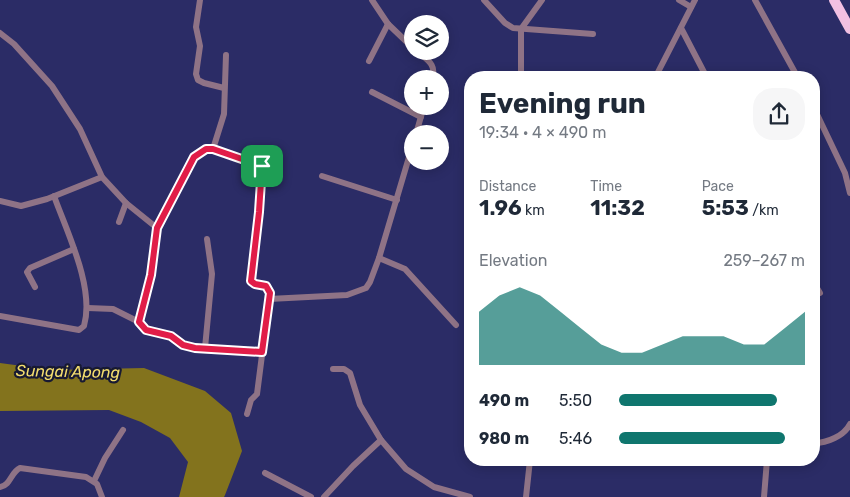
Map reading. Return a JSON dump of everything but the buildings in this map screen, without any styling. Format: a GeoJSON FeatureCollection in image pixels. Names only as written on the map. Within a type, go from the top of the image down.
{"type":"FeatureCollection","features":[{"type":"Feature","properties":{"kind":"highway"},"geometry":{"type":"LineString","coordinates":[[834,0],[850,30]]}},
{"type":"Feature","properties":{"kind":"street"},"geometry":{"type":"LineString","coordinates":[[200,0],[196,27],[200,46],[196,74],[198,80],[204,83],[224,88]]}},
{"type":"Feature","properties":{"kind":"street"},"geometry":{"type":"LineString","coordinates":[[372,0],[388,24],[404,39]]}},
{"type":"Feature","properties":{"kind":"street"},"geometry":{"type":"LineString","coordinates":[[484,0],[505,23],[513,28],[593,34]]}},
{"type":"Feature","properties":{"kind":"street"},"geometry":{"type":"LineString","coordinates":[[521,71],[521,29],[542,0]]}},
{"type":"Feature","properties":{"kind":"street"},"geometry":{"type":"LineString","coordinates":[[679,0],[691,7]]}},
{"type":"Feature","properties":{"kind":"street"},"geometry":{"type":"LineString","coordinates":[[659,71],[695,0]]}},
{"type":"Feature","properties":{"kind":"street"},"geometry":{"type":"LineString","coordinates":[[754,0],[794,71]]}},
{"type":"Feature","properties":{"kind":"street"},"geometry":{"type":"LineString","coordinates":[[369,61],[388,24]]}},
{"type":"Feature","properties":{"kind":"street"},"geometry":{"type":"LineString","coordinates":[[681,28],[703,71]]}},
{"type":"Feature","properties":{"kind":"street"},"geometry":{"type":"LineString","coordinates":[[0,33],[14,44],[52,86],[80,129],[102,177],[126,203],[157,228]]}},
{"type":"Feature","properties":{"kind":"street"},"geometry":{"type":"LineString","coordinates":[[213,149],[224,114],[226,55]]}},
{"type":"Feature","properties":{"kind":"street"},"geometry":{"type":"LineString","coordinates":[[427,60],[432,65],[434,70]]}},
{"type":"Feature","properties":{"kind":"street"},"geometry":{"type":"LineString","coordinates":[[372,92],[421,117],[419,125]]}},
{"type":"Feature","properties":{"kind":"street"},"geometry":{"type":"LineString","coordinates":[[820,121],[845,173],[850,193]]}},
{"type":"Feature","properties":{"kind":"street"},"geometry":{"type":"LineString","coordinates":[[139,322],[151,275],[157,228],[194,157],[206,149],[213,149],[262,166],[251,281],[268,287],[269,299],[257,394],[251,400],[247,414]]}},
{"type":"Feature","properties":{"kind":"street"},"geometry":{"type":"LineString","coordinates":[[269,299],[347,295],[360,291],[370,282],[405,170]]}},
{"type":"Feature","properties":{"kind":"street"},"geometry":{"type":"LineString","coordinates":[[322,176],[397,200]]}},
{"type":"Feature","properties":{"kind":"street"},"geometry":{"type":"LineString","coordinates":[[0,201],[21,206],[54,196],[102,177]]}},
{"type":"Feature","properties":{"kind":"street"},"geometry":{"type":"LineString","coordinates":[[0,316],[79,330],[84,326],[88,308],[81,272],[54,196]]}},
{"type":"Feature","properties":{"kind":"street"},"geometry":{"type":"LineString","coordinates":[[119,222],[126,203]]}},
{"type":"Feature","properties":{"kind":"street"},"geometry":{"type":"LineString","coordinates":[[205,348],[212,274],[207,239]]}},
{"type":"Feature","properties":{"kind":"street"},"geometry":{"type":"LineString","coordinates":[[34,287],[27,272],[30,268],[74,249]]}},
{"type":"Feature","properties":{"kind":"street"},"geometry":{"type":"LineString","coordinates":[[379,258],[405,269],[456,325]]}},
{"type":"Feature","properties":{"kind":"street"},"geometry":{"type":"LineString","coordinates":[[88,308],[113,308],[139,322],[146,330],[171,336],[183,345],[262,352]]}},
{"type":"Feature","properties":{"kind":"street"},"geometry":{"type":"LineString","coordinates":[[333,369],[344,369],[350,374],[360,405],[381,440],[406,470],[445,492],[470,497]]}},
{"type":"Feature","properties":{"kind":"street"},"geometry":{"type":"LineString","coordinates":[[820,442],[832,439],[847,430],[850,424]]}},
{"type":"Feature","properties":{"kind":"street"},"geometry":{"type":"LineString","coordinates":[[94,481],[123,430]]}},
{"type":"Feature","properties":{"kind":"street"},"geometry":{"type":"LineString","coordinates":[[324,497],[381,440]]}},
{"type":"Feature","properties":{"kind":"street"},"geometry":{"type":"LineString","coordinates":[[526,497],[529,466]]}},
{"type":"Feature","properties":{"kind":"street"},"geometry":{"type":"LineString","coordinates":[[764,497],[767,466]]}},
{"type":"Feature","properties":{"kind":"street"},"geometry":{"type":"LineString","coordinates":[[0,487],[7,484],[14,472],[20,468],[86,477],[97,484],[102,497]]}},
{"type":"Feature","properties":{"kind":"street"},"geometry":{"type":"LineString","coordinates":[[264,473],[312,497]]}},
{"type":"Feature","properties":{"kind":"water","name":"Sungai Apong"},"geometry":{"type":"Polygon","coordinates":[[[0,363],[52,370],[144,368],[205,391],[231,413],[242,451],[224,497],[179,497],[188,462],[170,438],[141,422],[109,410],[0,411],[0,363]]]}},
{"type":"Feature","properties":{"kind":"route"},"geometry":{"type":"LineString","coordinates":[[206,149],[213,149],[262,166],[263,172],[251,281],[255,284],[266,286],[270,293],[262,352],[195,348],[183,345],[171,336],[141,327],[139,322],[151,275],[157,228],[194,157],[206,149]]}}]}
